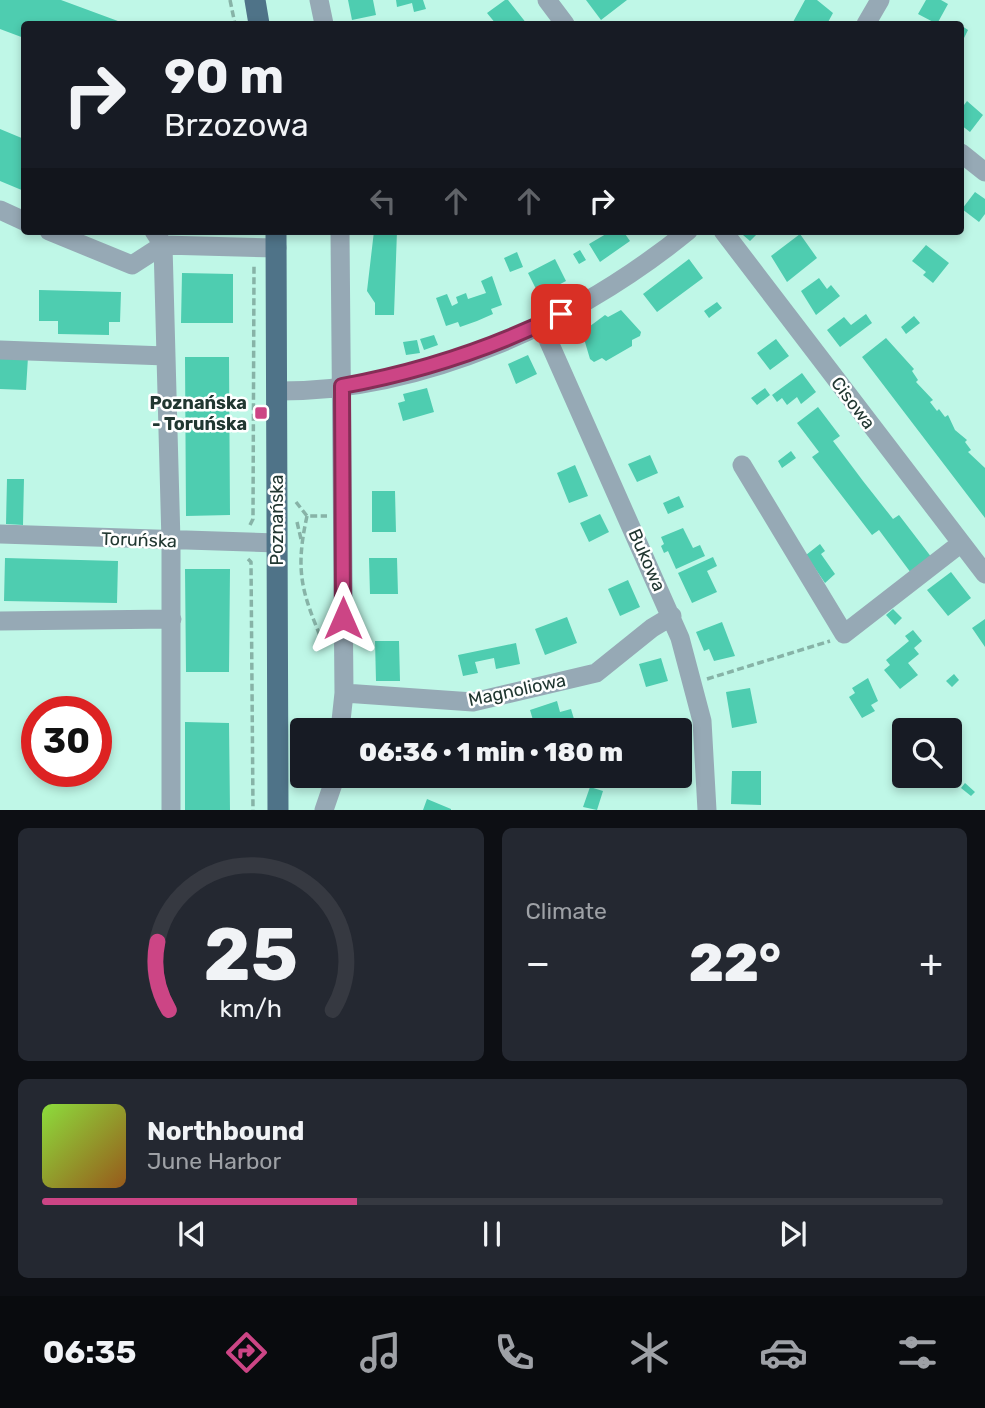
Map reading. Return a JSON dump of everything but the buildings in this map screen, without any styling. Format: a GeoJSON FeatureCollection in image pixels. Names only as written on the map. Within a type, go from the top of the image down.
{"type":"FeatureCollection","features":[{"type":"Feature","properties":{"kind":"main road"},"geometry":{"type":"LineString","coordinates":[[255,0],[258,21]]}},
{"type":"Feature","properties":{"kind":"main road","name":"Poznańska"},"geometry":{"type":"LineString","coordinates":[[276,239],[278,810]]}},
{"type":"Feature","properties":{"kind":"street"},"geometry":{"type":"LineString","coordinates":[[319,0],[323,21]]}},
{"type":"Feature","properties":{"kind":"street"},"geometry":{"type":"LineString","coordinates":[[547,0],[563,21]]}},
{"type":"Feature","properties":{"kind":"street"},"geometry":{"type":"LineString","coordinates":[[868,21],[880,0]]}},
{"type":"Feature","properties":{"kind":"street"},"geometry":{"type":"LineString","coordinates":[[964,155],[985,172]]}},
{"type":"Feature","properties":{"kind":"street"},"geometry":{"type":"LineString","coordinates":[[0,211],[21,220]]}},
{"type":"Feature","properties":{"kind":"street"},"geometry":{"type":"LineString","coordinates":[[59,235],[132,265],[158,238]]}},
{"type":"Feature","properties":{"kind":"street"},"geometry":{"type":"LineString","coordinates":[[340,235],[344,693],[341,718]]}},
{"type":"Feature","properties":{"kind":"street"},"geometry":{"type":"LineString","coordinates":[[277,391],[342,386],[426,368],[492,345],[541,324],[621,279],[682,235]]}},
{"type":"Feature","properties":{"kind":"street","name":"Cisowa"},"geometry":{"type":"LineString","coordinates":[[726,235],[985,574]]}},
{"type":"Feature","properties":{"kind":"street"},"geometry":{"type":"LineString","coordinates":[[158,238],[254,247],[276,239]]}},
{"type":"Feature","properties":{"kind":"street"},"geometry":{"type":"LineString","coordinates":[[158,238],[166,356],[172,542],[171,810]]}},
{"type":"Feature","properties":{"kind":"street","name":"Bukowa"},"geometry":{"type":"LineString","coordinates":[[541,324],[672,616],[694,683],[705,745],[707,810]]}},
{"type":"Feature","properties":{"kind":"street"},"geometry":{"type":"LineString","coordinates":[[0,351],[166,356]]}},
{"type":"Feature","properties":{"kind":"street"},"geometry":{"type":"LineString","coordinates":[[742,464],[844,634],[960,544]]}},
{"type":"Feature","properties":{"kind":"street","name":"Toruńska"},"geometry":{"type":"LineString","coordinates":[[0,534],[172,542],[277,543]]}},
{"type":"Feature","properties":{"kind":"street","name":"Magnoliowa"},"geometry":{"type":"LineString","coordinates":[[344,693],[473,702],[596,673],[652,628],[672,616]]}},
{"type":"Feature","properties":{"kind":"street"},"geometry":{"type":"LineString","coordinates":[[0,621],[172,619]]}},
{"type":"Feature","properties":{"kind":"street"},"geometry":{"type":"LineString","coordinates":[[324,810],[332,788]]}},
{"type":"Feature","properties":{"kind":"path"},"geometry":{"type":"LineString","coordinates":[[230,0],[234,21]]}},
{"type":"Feature","properties":{"kind":"path"},"geometry":{"type":"LineString","coordinates":[[253,810],[251,562],[243,555],[243,531],[253,519],[254,498],[254,247]]}},
{"type":"Feature","properties":{"kind":"path"},"geometry":{"type":"LineString","coordinates":[[254,498],[292,497],[307,516]]}},
{"type":"Feature","properties":{"kind":"path"},"geometry":{"type":"LineString","coordinates":[[307,516],[343,517]]}},
{"type":"Feature","properties":{"kind":"path"},"geometry":{"type":"LineString","coordinates":[[307,516],[301,541],[301,590],[329,659]]}},
{"type":"Feature","properties":{"kind":"path"},"geometry":{"type":"LineString","coordinates":[[694,683],[824,643],[844,634]]}},
{"type":"Feature","properties":{"kind":"place","name":"Poznańska - Toruńska"},"geometry":{"type":"Point","coordinates":[261,413]}},
{"type":"Feature","properties":{"kind":"route"},"geometry":{"type":"LineString","coordinates":[[343,618],[342,386],[394,376],[463,356],[561,314]]}}]}
